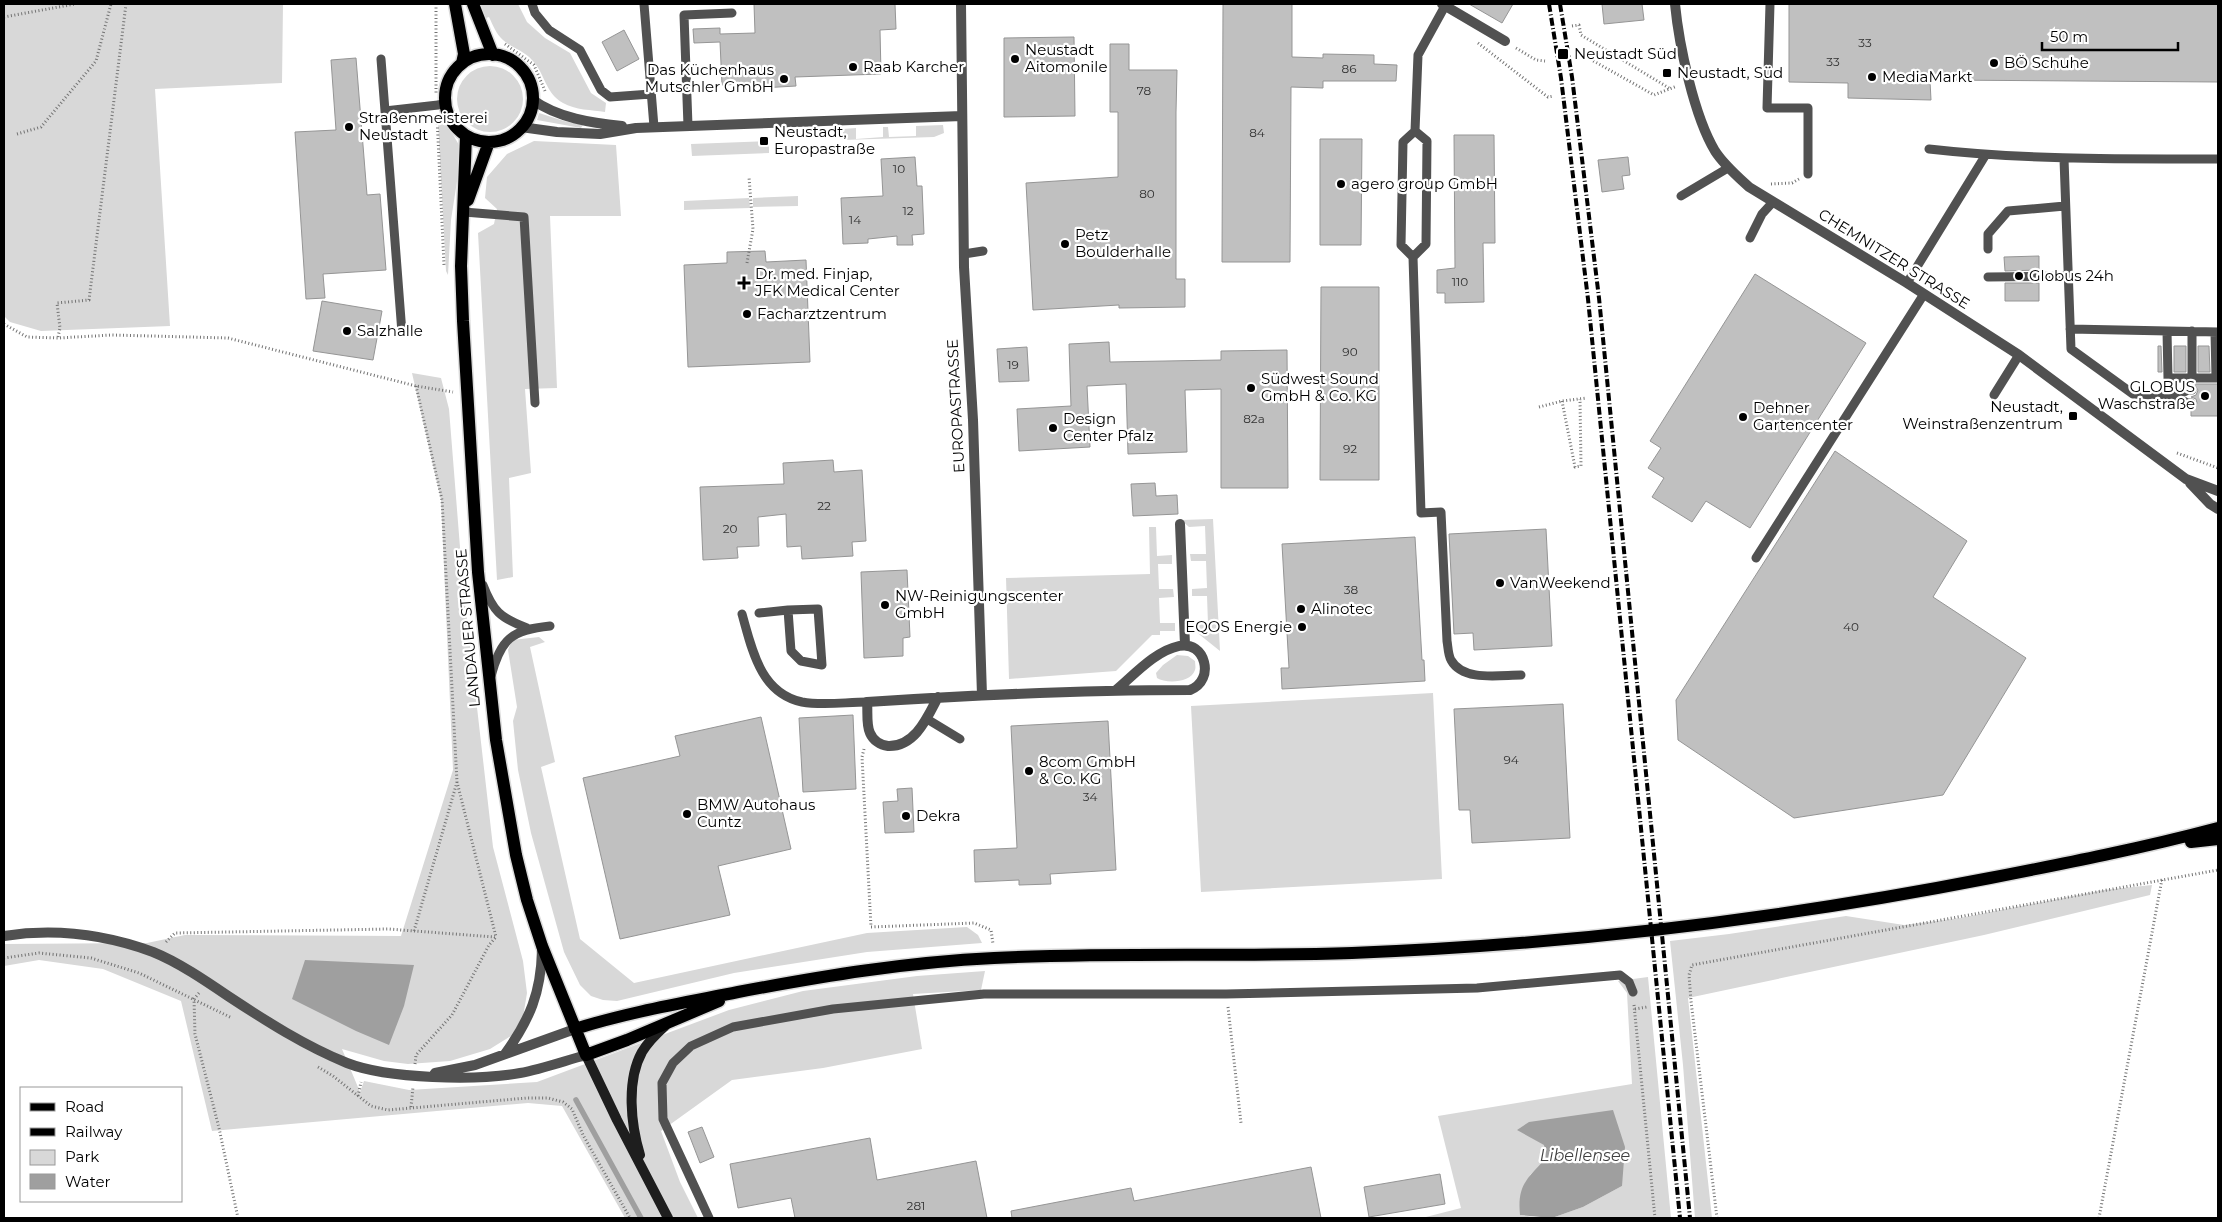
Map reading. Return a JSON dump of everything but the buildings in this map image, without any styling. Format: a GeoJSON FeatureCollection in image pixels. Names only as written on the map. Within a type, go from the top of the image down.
{"type":"FeatureCollection","features":[{"type":"Feature","properties":{"kind":"main road"},"geometry":{"type":"LineString","coordinates":[[455,4],[464,54],[462,63]]}},
{"type":"Feature","properties":{"kind":"main road"},"geometry":{"type":"LineString","coordinates":[[473,4],[493,55]]}},
{"type":"Feature","properties":{"kind":"main road"},"geometry":{"type":"LineString","coordinates":[[493,55],[512,61],[526,75],[531,87],[533,100],[529,115],[522,127],[512,135],[501,140],[489,142],[474,140],[466,136],[452,122],[441,104],[448,81],[462,63],[471,58],[493,55]]}},
{"type":"Feature","properties":{"kind":"main road","name":"LANDAUER STRASSE"},"geometry":{"type":"LineString","coordinates":[[466,136],[461,266],[478,572],[496,740],[516,855],[527,900],[542,946],[586,1055]]}},
{"type":"Feature","properties":{"kind":"main road","name":"LANDAUER STRASSE"},"geometry":{"type":"LineString","coordinates":[[464,212],[489,142]]}},
{"type":"Feature","properties":{"kind":"main road"},"geometry":{"type":"LineString","coordinates":[[575,1029],[616,1017],[794,980],[864,970],[995,958],[1351,953],[1484,945],[1611,934],[1742,919],[1896,896],[2149,846],[2218,828]]}},
{"type":"Feature","properties":{"kind":"main road"},"geometry":{"type":"LineString","coordinates":[[2149,846],[2218,839]]}},
{"type":"Feature","properties":{"kind":"main road"},"geometry":{"type":"LineString","coordinates":[[668,1218],[586,1055],[668,1023],[737,992]]}},
{"type":"Feature","properties":{"kind":"main road"},"geometry":{"type":"LineString","coordinates":[[645,1173],[637,1144],[633,1119],[632,1091],[641,1053],[651,1039],[668,1023]]}},
{"type":"Feature","properties":{"kind":"street","name":"EUROPASTRASSE"},"geometry":{"type":"LineString","coordinates":[[961,4],[964,254],[973,420],[982,695]]}},
{"type":"Feature","properties":{"kind":"street","name":"CHEMNITZER STRASSE"},"geometry":{"type":"LineString","coordinates":[[1676,4],[1677,18],[1691,83],[1707,135],[1716,153],[1728,168],[1749,187],[1907,283],[2019,355],[2186,479],[2210,504],[2218,509]]}},
{"type":"Feature","properties":{"kind":"street"},"geometry":{"type":"LineString","coordinates":[[1444,5],[1505,41]]}},
{"type":"Feature","properties":{"kind":"street"},"geometry":{"type":"LineString","coordinates":[[533,100],[541,106],[563,115],[595,124],[636,128]]}},
{"type":"Feature","properties":{"kind":"street"},"geometry":{"type":"LineString","coordinates":[[522,127],[558,132],[600,134],[654,127],[962,116]]}},
{"type":"Feature","properties":{"kind":"street","name":"CHEMNITZER STRASSE"},"geometry":{"type":"LineString","coordinates":[[2186,479],[2218,491]]}},
{"type":"Feature","properties":{"kind":"street"},"geometry":{"type":"LineString","coordinates":[[1180,524],[1185,645]]}},
{"type":"Feature","properties":{"kind":"street"},"geometry":{"type":"LineString","coordinates":[[938,697],[927,719],[910,739],[897,746],[883,746],[873,739],[869,732],[867,702],[938,697],[1116,690],[1190,690],[1199,687],[1204,679],[1206,669],[1198,651],[1192,646],[1185,645],[1163,652],[1116,690]]}},
{"type":"Feature","properties":{"kind":"street"},"geometry":{"type":"LineString","coordinates":[[4,936],[28,932],[83,933],[154,953],[207,982],[292,1036],[348,1064],[389,1073],[449,1078],[518,1074],[586,1055]]}},
{"type":"Feature","properties":{"kind":"street"},"geometry":{"type":"LineString","coordinates":[[504,1054],[522,1031],[534,1004],[542,975],[542,946]]}},
{"type":"Feature","properties":{"kind":"street"},"geometry":{"type":"LineString","coordinates":[[414,1076],[475,1065],[575,1029]]}},
{"type":"Feature","properties":{"kind":"lane"},"geometry":{"type":"LineString","coordinates":[[532,4],[535,14],[549,30],[580,50],[602,90],[610,97],[651,94]]}},
{"type":"Feature","properties":{"kind":"lane"},"geometry":{"type":"LineString","coordinates":[[644,4],[654,127]]}},
{"type":"Feature","properties":{"kind":"lane"},"geometry":{"type":"LineString","coordinates":[[1770,4],[1767,108],[1808,108],[1808,174]]}},
{"type":"Feature","properties":{"kind":"lane"},"geometry":{"type":"LineString","coordinates":[[1444,5],[1418,55],[1415,130],[1403,142],[1401,245],[1413,257],[1421,512],[1441,512],[1447,641],[1451,660],[1463,672],[1488,676],[1521,675]]}},
{"type":"Feature","properties":{"kind":"lane"},"geometry":{"type":"LineString","coordinates":[[688,126],[684,15],[732,13]]}},
{"type":"Feature","properties":{"kind":"lane"},"geometry":{"type":"LineString","coordinates":[[381,59],[402,333]]}},
{"type":"Feature","properties":{"kind":"lane"},"geometry":{"type":"LineString","coordinates":[[385,110],[441,104]]}},
{"type":"Feature","properties":{"kind":"lane"},"geometry":{"type":"LineString","coordinates":[[1413,257],[1426,244],[1426,141],[1415,130]]}},
{"type":"Feature","properties":{"kind":"lane"},"geometry":{"type":"LineString","coordinates":[[1929,149],[1985,156],[2064,159],[2218,160]]}},
{"type":"Feature","properties":{"kind":"lane"},"geometry":{"type":"LineString","coordinates":[[1907,283],[1985,156]]}},
{"type":"Feature","properties":{"kind":"lane"},"geometry":{"type":"LineString","coordinates":[[2064,159],[2071,349],[2133,394],[2176,396],[2192,390]]}},
{"type":"Feature","properties":{"kind":"lane"},"geometry":{"type":"LineString","coordinates":[[1681,196],[1728,168]]}},
{"type":"Feature","properties":{"kind":"lane"},"geometry":{"type":"LineString","coordinates":[[1750,238],[1762,214],[1773,202]]}},
{"type":"Feature","properties":{"kind":"lane"},"geometry":{"type":"LineString","coordinates":[[1988,249],[1988,234],[2008,211],[2065,206]]}},
{"type":"Feature","properties":{"kind":"lane"},"geometry":{"type":"LineString","coordinates":[[464,212],[524,217],[535,403]]}},
{"type":"Feature","properties":{"kind":"lane"},"geometry":{"type":"LineString","coordinates":[[964,254],[983,251]]}},
{"type":"Feature","properties":{"kind":"lane"},"geometry":{"type":"LineString","coordinates":[[1988,277],[2068,276]]}},
{"type":"Feature","properties":{"kind":"lane"},"geometry":{"type":"LineString","coordinates":[[1756,558],[1924,294]]}},
{"type":"Feature","properties":{"kind":"lane"},"geometry":{"type":"LineString","coordinates":[[2070,329],[2217,332],[2217,378],[2168,378],[2167,331]]}},
{"type":"Feature","properties":{"kind":"lane"},"geometry":{"type":"LineString","coordinates":[[2192,331],[2192,378]]}},
{"type":"Feature","properties":{"kind":"lane"},"geometry":{"type":"LineString","coordinates":[[1994,394],[2019,355]]}},
{"type":"Feature","properties":{"kind":"lane"},"geometry":{"type":"LineString","coordinates":[[2176,396],[2187,403],[2191,403]]}},
{"type":"Feature","properties":{"kind":"lane"},"geometry":{"type":"LineString","coordinates":[[478,572],[491,604],[498,614],[526,628]]}},
{"type":"Feature","properties":{"kind":"lane"},"geometry":{"type":"LineString","coordinates":[[759,613],[788,610],[818,609],[822,664],[801,661],[791,652],[788,610]]}},
{"type":"Feature","properties":{"kind":"lane"},"geometry":{"type":"LineString","coordinates":[[742,614],[758,667],[769,682],[790,698],[802,702],[819,703],[867,702]]}},
{"type":"Feature","properties":{"kind":"lane"},"geometry":{"type":"LineString","coordinates":[[490,684],[496,659],[504,644],[515,634],[526,628],[550,626]]}},
{"type":"Feature","properties":{"kind":"lane"},"geometry":{"type":"LineString","coordinates":[[927,719],[960,739]]}},
{"type":"Feature","properties":{"kind":"lane"},"geometry":{"type":"LineString","coordinates":[[708,1218],[662,1119],[662,1083],[673,1063],[691,1046],[733,1027],[834,1009],[984,994],[1226,994],[1477,988],[1620,975],[1629,982],[1633,992]]}},
{"type":"Feature","properties":{"kind":"path"},"geometry":{"type":"LineString","coordinates":[[4,17],[75,4]]}},
{"type":"Feature","properties":{"kind":"path"},"geometry":{"type":"LineString","coordinates":[[17,134],[42,127],[96,61],[111,4]]}},
{"type":"Feature","properties":{"kind":"path"},"geometry":{"type":"LineString","coordinates":[[58,338],[60,328],[58,303],[89,300],[126,4]]}},
{"type":"Feature","properties":{"kind":"path"},"geometry":{"type":"LineString","coordinates":[[436,4],[441,104],[445,274]]}},
{"type":"Feature","properties":{"kind":"path"},"geometry":{"type":"LineString","coordinates":[[1572,26],[1579,25],[1581,35],[1669,88]]}},
{"type":"Feature","properties":{"kind":"path"},"geometry":{"type":"LineString","coordinates":[[437,38],[461,32]]}},
{"type":"Feature","properties":{"kind":"path"},"geometry":{"type":"LineString","coordinates":[[501,41],[534,65],[546,93]]}},
{"type":"Feature","properties":{"kind":"path"},"geometry":{"type":"LineString","coordinates":[[1505,41],[1536,60],[1545,61]]}},
{"type":"Feature","properties":{"kind":"path"},"geometry":{"type":"LineString","coordinates":[[1483,47],[1548,97],[1554,96]]}},
{"type":"Feature","properties":{"kind":"path"},"geometry":{"type":"LineString","coordinates":[[1581,54],[1588,56],[1654,95],[1669,88],[1691,83]]}},
{"type":"Feature","properties":{"kind":"path"},"geometry":{"type":"LineString","coordinates":[[747,263],[753,229],[749,177]]}},
{"type":"Feature","properties":{"kind":"path"},"geometry":{"type":"LineString","coordinates":[[1766,184],[1792,183]]}},
{"type":"Feature","properties":{"kind":"path"},"geometry":{"type":"LineString","coordinates":[[4,324],[27,337],[58,338],[112,335],[228,338],[416,386],[468,393]]}},
{"type":"Feature","properties":{"kind":"path"},"geometry":{"type":"LineString","coordinates":[[450,382],[450,391]]}},
{"type":"Feature","properties":{"kind":"path"},"geometry":{"type":"LineString","coordinates":[[416,386],[442,500],[457,782],[496,937]]}},
{"type":"Feature","properties":{"kind":"path"},"geometry":{"type":"LineString","coordinates":[[1539,407],[1562,401],[1587,398]]}},
{"type":"Feature","properties":{"kind":"path"},"geometry":{"type":"LineString","coordinates":[[1562,401],[1575,467],[1581,466],[1580,399]]}},
{"type":"Feature","properties":{"kind":"path"},"geometry":{"type":"LineString","coordinates":[[869,732],[862,757],[871,927],[974,923],[991,930],[995,958]]}},
{"type":"Feature","properties":{"kind":"path"},"geometry":{"type":"LineString","coordinates":[[414,931],[457,782]]}},
{"type":"Feature","properties":{"kind":"path"},"geometry":{"type":"LineString","coordinates":[[1717,1218],[1691,1001],[1689,975],[1692,965],[2218,870]]}},
{"type":"Feature","properties":{"kind":"path"},"geometry":{"type":"LineString","coordinates":[[2099,1218],[2162,879]]}},
{"type":"Feature","properties":{"kind":"path"},"geometry":{"type":"LineString","coordinates":[[154,953],[175,933],[389,929],[496,937]]}},
{"type":"Feature","properties":{"kind":"path"},"geometry":{"type":"LineString","coordinates":[[411,1107],[416,1056],[452,1015],[489,945],[496,937]]}},
{"type":"Feature","properties":{"kind":"path"},"geometry":{"type":"LineString","coordinates":[[207,982],[194,999],[195,1034],[219,1128],[238,1218]]}},
{"type":"Feature","properties":{"kind":"path"},"geometry":{"type":"LineString","coordinates":[[1633,992],[1655,1218]]}},
{"type":"Feature","properties":{"kind":"path"},"geometry":{"type":"LineString","coordinates":[[1226,994],[1241,1123]]}},
{"type":"Feature","properties":{"kind":"path"},"geometry":{"type":"LineString","coordinates":[[1684,1002],[1691,1001]]}},
{"type":"Feature","properties":{"kind":"path"},"geometry":{"type":"LineString","coordinates":[[1634,1009],[1648,1007]]}},
{"type":"Feature","properties":{"kind":"green space"},"geometry":{"type":"Polygon","coordinates":[[[4,4],[283,4],[282,83],[155,89],[170,326],[41,331],[10,322],[4,316],[4,4]]]}},
{"type":"Feature","properties":{"kind":"green space"},"geometry":{"type":"Polygon","coordinates":[[[479,4],[518,4],[527,22],[545,38],[570,53],[591,93],[606,103],[605,112],[573,107],[557,99],[552,94],[532,60],[501,38],[489,17],[483,19],[479,4]]]}},
{"type":"Feature","properties":{"kind":"green space"},"geometry":{"type":"Polygon","coordinates":[[[484,66],[496,66],[514,75],[521,86],[523,99],[521,112],[514,123],[503,130],[484,132],[471,127],[462,118],[457,105],[457,93],[462,80],[471,71],[484,66]]]}},
{"type":"Feature","properties":{"kind":"green space"},"geometry":{"type":"Polygon","coordinates":[[[539,113],[583,125],[581,128],[537,120],[539,113]]]}},
{"type":"Feature","properties":{"kind":"green space"},"geometry":{"type":"Polygon","coordinates":[[[438,122],[448,126],[459,145],[460,162],[451,220],[448,275],[446,271],[438,122]]]}},
{"type":"Feature","properties":{"kind":"green space"},"geometry":{"type":"Polygon","coordinates":[[[943,125],[944,133],[934,137],[843,140],[843,129],[856,128],[856,139],[883,137],[883,127],[888,127],[889,137],[916,136],[916,126],[943,125]]]}},
{"type":"Feature","properties":{"kind":"green space"},"geometry":{"type":"Polygon","coordinates":[[[534,141],[616,145],[621,216],[550,216],[557,388],[525,389],[531,473],[509,478],[513,577],[497,580],[478,233],[494,224],[497,209],[485,198],[487,177],[507,154],[534,141]]]}},
{"type":"Feature","properties":{"kind":"green space"},"geometry":{"type":"Polygon","coordinates":[[[769,141],[769,153],[692,156],[691,144],[769,141]]]}},
{"type":"Feature","properties":{"kind":"green space"},"geometry":{"type":"Polygon","coordinates":[[[798,196],[798,206],[753,207],[753,198],[798,196]]]}},
{"type":"Feature","properties":{"kind":"green space"},"geometry":{"type":"Polygon","coordinates":[[[749,198],[750,208],[684,210],[684,201],[749,198]]]}},
{"type":"Feature","properties":{"kind":"green space"},"geometry":{"type":"Polygon","coordinates":[[[412,373],[441,378],[449,409],[463,585],[493,847],[523,961],[527,993],[523,1017],[511,1036],[490,1049],[450,1061],[408,1064],[384,1061],[342,1049],[360,1092],[364,1081],[409,1090],[537,1082],[729,1010],[803,991],[917,976],[985,971],[981,990],[913,994],[922,1049],[823,1068],[732,1080],[661,1131],[680,1182],[698,1218],[625,1218],[562,1106],[528,1103],[212,1131],[181,1001],[103,969],[39,960],[4,966],[4,944],[147,943],[185,935],[401,936],[453,770],[441,500],[412,373]]]}},
{"type":"Feature","properties":{"kind":"green space"},"geometry":{"type":"Polygon","coordinates":[[[1213,519],[1220,651],[1195,631],[1193,625],[1208,624],[1207,596],[1192,596],[1192,589],[1207,588],[1206,561],[1191,561],[1190,554],[1206,554],[1205,526],[1189,527],[1181,520],[1213,519]]]}},
{"type":"Feature","properties":{"kind":"green space"},"geometry":{"type":"Polygon","coordinates":[[[1149,527],[1156,527],[1157,556],[1172,555],[1172,564],[1158,564],[1159,589],[1173,589],[1174,597],[1159,598],[1160,623],[1175,623],[1175,631],[1160,631],[1160,635],[1152,635],[1116,671],[1009,679],[1006,578],[1150,574],[1149,527]]]}},
{"type":"Feature","properties":{"kind":"green space"},"geometry":{"type":"Polygon","coordinates":[[[539,637],[545,642],[530,647],[555,762],[541,767],[580,939],[634,983],[867,933],[967,927],[978,935],[982,943],[867,952],[734,973],[617,1001],[603,1000],[591,996],[580,985],[564,952],[531,833],[518,770],[513,721],[517,707],[508,650],[512,640],[539,637]]]}},
{"type":"Feature","properties":{"kind":"green space"},"geometry":{"type":"Polygon","coordinates":[[[1177,655],[1188,656],[1195,661],[1193,674],[1184,680],[1172,682],[1157,678],[1156,673],[1163,665],[1177,655]]]}},
{"type":"Feature","properties":{"kind":"green space"},"geometry":{"type":"Polygon","coordinates":[[[1433,693],[1442,879],[1201,892],[1191,706],[1433,693]]]}},
{"type":"Feature","properties":{"kind":"green space"},"geometry":{"type":"Polygon","coordinates":[[[2152,885],[2150,895],[1984,935],[1688,998],[1712,1218],[1695,1218],[1683,1065],[1670,941],[1846,916],[1904,925],[1960,918],[2104,890],[2152,885]]]}},
{"type":"Feature","properties":{"kind":"green space"},"geometry":{"type":"Polygon","coordinates":[[[1648,977],[1671,1218],[1552,1218],[1583,1207],[1622,1186],[1518,1130],[1545,1145],[1547,1159],[1530,1175],[1520,1215],[1541,1218],[1422,1218],[1461,1208],[1438,1116],[1632,1084],[1627,993],[1618,981],[1648,977]]]}},
{"type":"Feature","properties":{"kind":"water"},"geometry":{"type":"Polygon","coordinates":[[[305,960],[414,965],[404,1006],[389,1045],[292,999],[305,960]]]}},
{"type":"Feature","properties":{"kind":"water","name":"Libellensee"},"geometry":{"type":"Polygon","coordinates":[[[1613,1110],[1625,1147],[1622,1186],[1583,1207],[1552,1218],[1520,1215],[1519,1205],[1522,1189],[1529,1177],[1546,1158],[1544,1145],[1517,1130],[1529,1122],[1613,1110]]]}},
{"type":"Feature","properties":{"kind":"waterway"},"geometry":{"type":"LineString","coordinates":[[576,1100],[641,1218]]}},
{"type":"Feature","properties":{"kind":"railway"},"geometry":{"type":"LineString","coordinates":[[1549,4],[1561,78],[1588,299],[1680,1218]]}},
{"type":"Feature","properties":{"kind":"railway"},"geometry":{"type":"LineString","coordinates":[[1560,4],[1572,77],[1599,298],[1690,1218]]}},
{"type":"Feature","properties":{"kind":"place","name":"Neustadt Süd"},"geometry":{"type":"Point","coordinates":[1563,54]}},
{"type":"Feature","properties":{"kind":"place","name":"Neustadt Aitomonile"},"geometry":{"type":"Point","coordinates":[1015,59]}},
{"type":"Feature","properties":{"kind":"place","name":"BÖ Schuhe"},"geometry":{"type":"Point","coordinates":[1994,63]}},
{"type":"Feature","properties":{"kind":"place","name":"Raab Karcher"},"geometry":{"type":"Point","coordinates":[853,67]}},
{"type":"Feature","properties":{"kind":"place","name":"Neustadt, Süd"},"geometry":{"type":"Point","coordinates":[1667,73]}},
{"type":"Feature","properties":{"kind":"place","name":"MediaMarkt"},"geometry":{"type":"Point","coordinates":[1872,77]}},
{"type":"Feature","properties":{"kind":"place","name":"Das Küchenhaus Mutschler GmbH"},"geometry":{"type":"Point","coordinates":[784,79]}},
{"type":"Feature","properties":{"kind":"place","name":"Straßenmeisterei Neustadt"},"geometry":{"type":"Point","coordinates":[349,127]}},
{"type":"Feature","properties":{"kind":"place","name":"Neustadt, Europastraße"},"geometry":{"type":"Point","coordinates":[764,141]}},
{"type":"Feature","properties":{"kind":"place","name":"agero group GmbH"},"geometry":{"type":"Point","coordinates":[1341,184]}},
{"type":"Feature","properties":{"kind":"place","name":"Petz Boulderhalle"},"geometry":{"type":"Point","coordinates":[1065,244]}},
{"type":"Feature","properties":{"kind":"place","name":"Globus 24h"},"geometry":{"type":"Point","coordinates":[2019,276]}},
{"type":"Feature","properties":{"kind":"place","name":"Dr. med. Finjap, JFK Medical Center"},"geometry":{"type":"Point","coordinates":[744,283]}},
{"type":"Feature","properties":{"kind":"place","name":"Facharztzentrum"},"geometry":{"type":"Point","coordinates":[747,314]}},
{"type":"Feature","properties":{"kind":"place","name":"Salzhalle"},"geometry":{"type":"Point","coordinates":[347,331]}},
{"type":"Feature","properties":{"kind":"place","name":"Südwest Sound GmbH & Co. KG"},"geometry":{"type":"Point","coordinates":[1251,388]}},
{"type":"Feature","properties":{"kind":"place","name":"GLOBUS Waschstraße"},"geometry":{"type":"Point","coordinates":[2205,396]}},
{"type":"Feature","properties":{"kind":"place","name":"Neustadt, Weinstraßenzentrum"},"geometry":{"type":"Point","coordinates":[2073,416]}},
{"type":"Feature","properties":{"kind":"place","name":"Dehner Gartencenter"},"geometry":{"type":"Point","coordinates":[1743,417]}},
{"type":"Feature","properties":{"kind":"place","name":"Design Center Pfalz"},"geometry":{"type":"Point","coordinates":[1053,428]}},
{"type":"Feature","properties":{"kind":"place","name":"VanWeekend"},"geometry":{"type":"Point","coordinates":[1500,583]}},
{"type":"Feature","properties":{"kind":"place","name":"NW-Reinigungscenter GmbH"},"geometry":{"type":"Point","coordinates":[885,605]}},
{"type":"Feature","properties":{"kind":"place","name":"Alinotec"},"geometry":{"type":"Point","coordinates":[1301,609]}},
{"type":"Feature","properties":{"kind":"place","name":"EQOS Energie"},"geometry":{"type":"Point","coordinates":[1302,627]}},
{"type":"Feature","properties":{"kind":"place","name":"8com GmbH & Co. KG"},"geometry":{"type":"Point","coordinates":[1029,771]}},
{"type":"Feature","properties":{"kind":"place","name":"BMW Autohaus Cuntz"},"geometry":{"type":"Point","coordinates":[687,814]}},
{"type":"Feature","properties":{"kind":"place","name":"Dekra"},"geometry":{"type":"Point","coordinates":[906,816]}}]}
